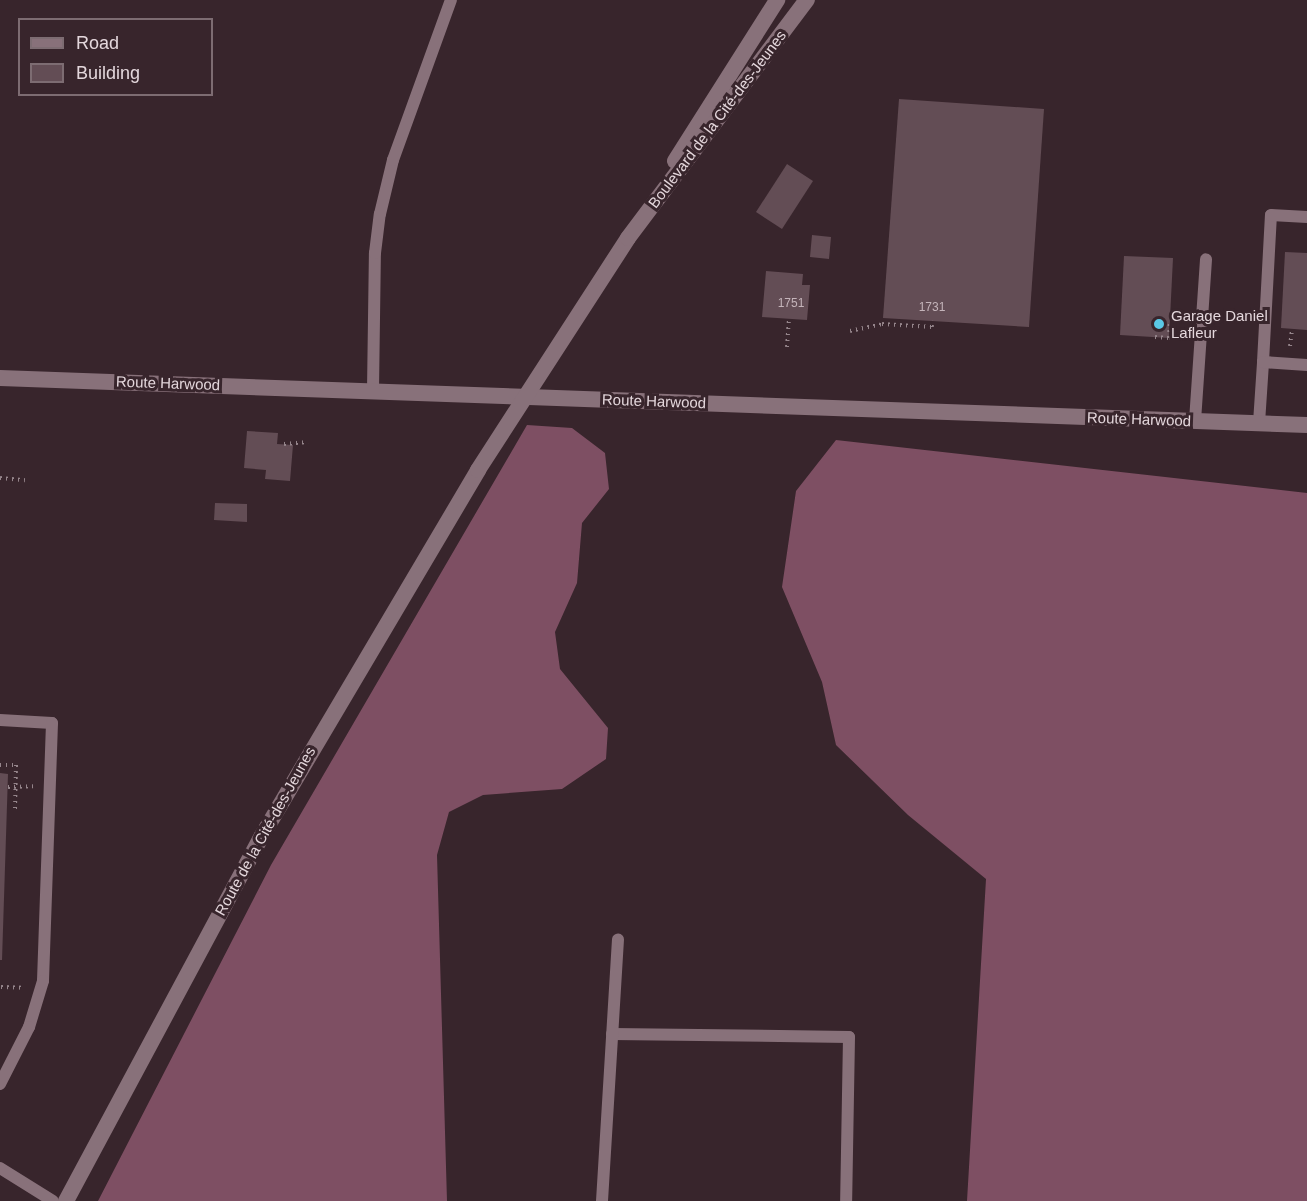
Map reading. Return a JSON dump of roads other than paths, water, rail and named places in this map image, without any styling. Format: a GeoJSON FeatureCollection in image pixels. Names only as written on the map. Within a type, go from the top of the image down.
{"type":"FeatureCollection","features":[{"type":"Feature","properties":{"kind":"main road","name":"Boulevard de la Cité-des-Jeunes"},"geometry":{"type":"LineString","coordinates":[[478,470],[574,317],[628,238],[777,0]]}},
{"type":"Feature","properties":{"kind":"main road","name":"Boulevard de la Cité-des-Jeunes"},"geometry":{"type":"LineString","coordinates":[[628,238],[807,0]]}},
{"type":"Feature","properties":{"kind":"main road","name":"Route Harwood"},"geometry":{"type":"LineString","coordinates":[[0,378],[1307,425]]}},
{"type":"Feature","properties":{"kind":"main road","name":"Route de la Cité-des-Jeunes"},"geometry":{"type":"LineString","coordinates":[[66,1201],[310,749],[478,470]]}},
{"type":"Feature","properties":{"kind":"lane"},"geometry":{"type":"LineString","coordinates":[[373,390],[375,253],[380,214],[393,160],[451,0]]}},
{"type":"Feature","properties":{"kind":"lane"},"geometry":{"type":"LineString","coordinates":[[1259,423],[1270,215],[1307,217]]}},
{"type":"Feature","properties":{"kind":"lane"},"geometry":{"type":"LineString","coordinates":[[1195,421],[1206,260]]}},
{"type":"Feature","properties":{"kind":"lane"},"geometry":{"type":"LineString","coordinates":[[1263,362],[1307,365]]}},
{"type":"Feature","properties":{"kind":"lane"},"geometry":{"type":"LineString","coordinates":[[0,720],[52,723],[43,981],[29,1027],[0,1084]]}},
{"type":"Feature","properties":{"kind":"lane"},"geometry":{"type":"LineString","coordinates":[[602,1201],[618,939]]}},
{"type":"Feature","properties":{"kind":"lane"},"geometry":{"type":"LineString","coordinates":[[612,1034],[849,1037],[846,1201]]}},
{"type":"Feature","properties":{"kind":"lane"},"geometry":{"type":"LineString","coordinates":[[0,1169],[53,1201]]}},
{"type":"Feature","properties":{"kind":"place","name":"Garage Daniel Lafleur"},"geometry":{"type":"Point","coordinates":[1159,324]}}]}
